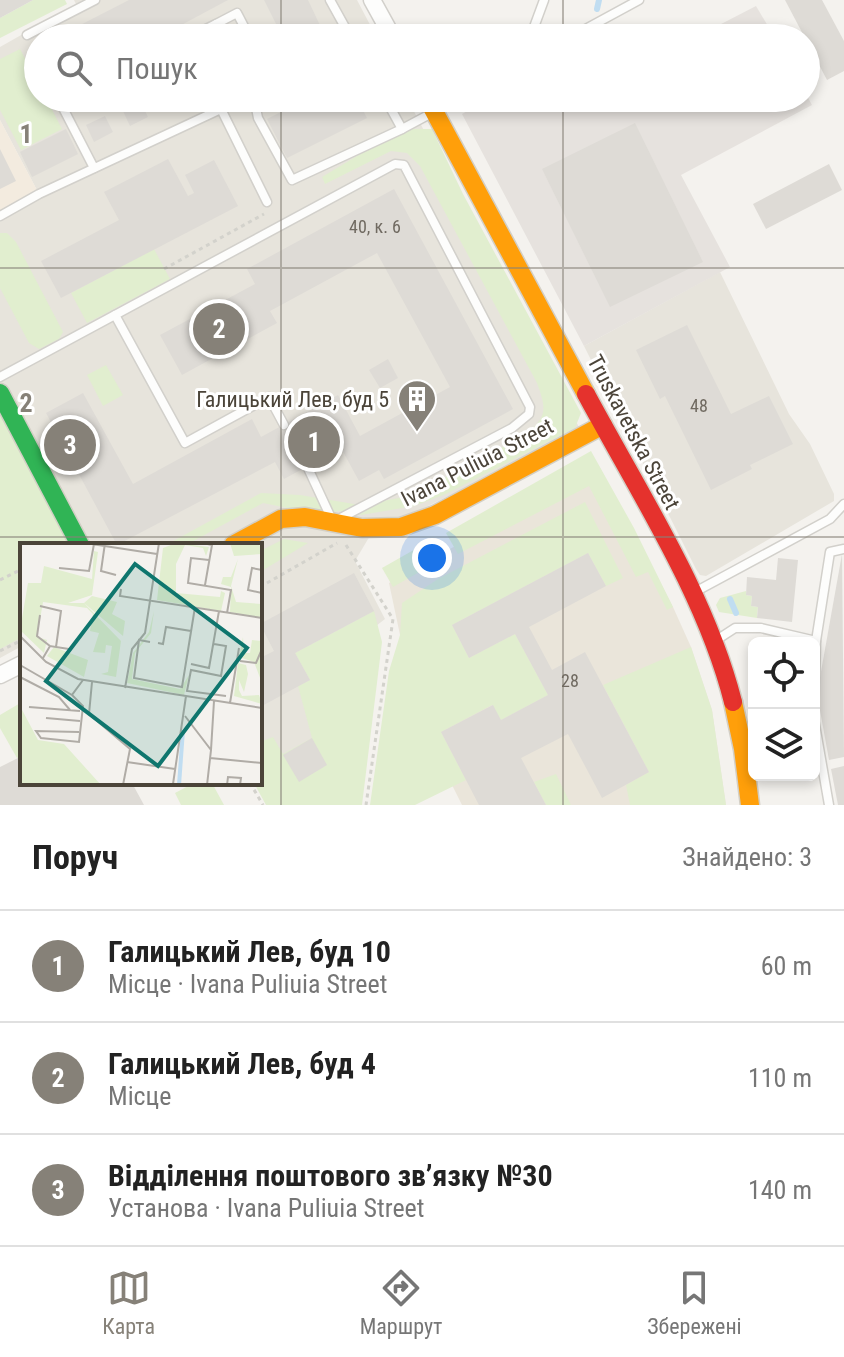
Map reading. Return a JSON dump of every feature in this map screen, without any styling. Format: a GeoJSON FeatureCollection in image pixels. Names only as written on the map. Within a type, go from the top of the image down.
{"type":"FeatureCollection","features":[{"type":"Feature","properties":{"kind":"street"},"geometry":{"type":"LineString","coordinates":[[372,0],[385,24]]}},
{"type":"Feature","properties":{"kind":"street","name":"Truskavetska Street"},"geometry":{"type":"LineString","coordinates":[[435,112],[693,593],[714,641],[737,708],[748,770],[750,805]]}},
{"type":"Feature","properties":{"kind":"street"},"geometry":{"type":"LineString","coordinates":[[0,393],[79,543]]}},
{"type":"Feature","properties":{"kind":"street","name":"Ivana Puliuia Street"},"geometry":{"type":"LineString","coordinates":[[237,543],[281,519],[305,517],[362,528],[401,527],[435,515],[603,425]]}},
{"type":"Feature","properties":{"kind":"street"},"geometry":{"type":"LineString","coordinates":[[0,675],[20,665]]}},
{"type":"Feature","properties":{"kind":"lane"},"geometry":{"type":"LineString","coordinates":[[48,24],[95,0]]}},
{"type":"Feature","properties":{"kind":"lane"},"geometry":{"type":"LineString","coordinates":[[330,0],[343,24]]}},
{"type":"Feature","properties":{"kind":"lane"},"geometry":{"type":"LineString","coordinates":[[535,24],[544,0]]}},
{"type":"Feature","properties":{"kind":"lane"},"geometry":{"type":"LineString","coordinates":[[595,24],[639,0]]}},
{"type":"Feature","properties":{"kind":"lane"},"geometry":{"type":"LineString","coordinates":[[216,24],[237,13],[243,24]]}},
{"type":"Feature","properties":{"kind":"lane"},"geometry":{"type":"LineString","coordinates":[[65,112],[94,168]]}},
{"type":"Feature","properties":{"kind":"lane"},"geometry":{"type":"LineString","coordinates":[[0,216],[215,112]]}},
{"type":"Feature","properties":{"kind":"lane"},"geometry":{"type":"LineString","coordinates":[[222,112],[267,202]]}},
{"type":"Feature","properties":{"kind":"lane"},"geometry":{"type":"LineString","coordinates":[[257,112],[292,180],[402,129],[423,112]]}},
{"type":"Feature","properties":{"kind":"lane"},"geometry":{"type":"LineString","coordinates":[[393,112],[402,129]]}},
{"type":"Feature","properties":{"kind":"lane"},"geometry":{"type":"LineString","coordinates":[[0,377],[395,164],[404,165],[530,407],[529,414],[512,428],[333,522],[307,466]]}},
{"type":"Feature","properties":{"kind":"lane"},"geometry":{"type":"LineString","coordinates":[[115,315],[185,443],[269,397],[284,425]]}},
{"type":"Feature","properties":{"kind":"lane"},"geometry":{"type":"LineString","coordinates":[[693,593],[830,519],[844,504]]}},
{"type":"Feature","properties":{"kind":"lane"},"geometry":{"type":"LineString","coordinates":[[817,637],[830,552],[844,549]]}},
{"type":"Feature","properties":{"kind":"lane"},"geometry":{"type":"LineString","coordinates":[[714,641],[735,628],[761,628],[799,637]]}},
{"type":"Feature","properties":{"kind":"lane"},"geometry":{"type":"LineString","coordinates":[[814,709],[829,805]]}},
{"type":"Feature","properties":{"kind":"path"},"geometry":{"type":"LineString","coordinates":[[164,269],[264,214],[267,202]]}},
{"type":"Feature","properties":{"kind":"path"},"geometry":{"type":"LineString","coordinates":[[262,586],[343,540],[393,619],[366,805]]}},
{"type":"Feature","properties":{"kind":"path"},"geometry":{"type":"LineString","coordinates":[[0,580],[20,570]]}},
{"type":"Feature","properties":{"kind":"path"},"geometry":{"type":"LineString","coordinates":[[0,651],[20,641]]}},
{"type":"Feature","properties":{"kind":"path"},"geometry":{"type":"LineString","coordinates":[[251,785],[263,805]]}},
{"type":"Feature","properties":{"kind":"shaded area"},"geometry":{"type":"Polygon","coordinates":[[[74,0],[357,0],[370,24],[41,24],[76,4],[74,0]]]}},
{"type":"Feature","properties":{"kind":"shaded area"},"geometry":{"type":"Polygon","coordinates":[[[756,6],[767,24],[721,24],[756,6]]]}},
{"type":"Feature","properties":{"kind":"shaded area"},"geometry":{"type":"Polygon","coordinates":[[[24,33],[24,112],[414,112],[581,431],[371,534],[355,561],[385,619],[322,668],[346,759],[262,766],[262,543],[20,543],[20,647],[0,658],[0,214],[39,194],[0,120],[0,47],[24,33]]]}},
{"type":"Feature","properties":{"kind":"shaded area"},"geometry":{"type":"Polygon","coordinates":[[[799,112],[681,175],[730,267],[584,346],[462,114],[799,112]]]}},
{"type":"Feature","properties":{"kind":"shaded area"},"geometry":{"type":"Polygon","coordinates":[[[0,120],[39,194],[0,214],[0,120]]]}},
{"type":"Feature","properties":{"kind":"shaded area"},"geometry":{"type":"Polygon","coordinates":[[[720,272],[789,414],[810,444],[834,494],[834,501],[706,576],[700,575],[696,569],[584,346],[720,272]]]}},
{"type":"Feature","properties":{"kind":"shaded area"},"geometry":{"type":"Polygon","coordinates":[[[599,466],[691,647],[712,710],[726,805],[462,805],[417,715],[389,583],[599,466]]]}},
{"type":"Feature","properties":{"kind":"green space"},"geometry":{"type":"Polygon","coordinates":[[[33,0],[65,0],[67,4],[0,38],[0,18],[33,0]]]}},
{"type":"Feature","properties":{"kind":"green space"},"geometry":{"type":"Polygon","coordinates":[[[20,49],[24,57],[24,112],[53,112],[62,129],[21,150],[0,110],[0,59],[20,49]]]}},
{"type":"Feature","properties":{"kind":"green space"},"geometry":{"type":"Polygon","coordinates":[[[402,129],[432,129],[463,194],[581,413],[575,428],[446,494],[414,506],[361,515],[339,511],[317,514],[263,503],[190,543],[170,543],[261,493],[300,495],[360,505],[410,496],[525,435],[541,418],[543,407],[537,383],[420,166],[407,153],[391,151],[325,184],[322,177],[402,129]]]}},
{"type":"Feature","properties":{"kind":"green space"},"geometry":{"type":"Polygon","coordinates":[[[0,233],[7,233],[16,242],[63,332],[59,339],[39,349],[29,343],[0,288],[0,233]]]}},
{"type":"Feature","properties":{"kind":"green space"},"geometry":{"type":"Polygon","coordinates":[[[154,249],[170,279],[87,323],[71,293],[154,249]]]}},
{"type":"Feature","properties":{"kind":"green space"},"geometry":{"type":"Polygon","coordinates":[[[106,365],[123,395],[103,406],[87,375],[106,365]]]}},
{"type":"Feature","properties":{"kind":"green space"},"geometry":{"type":"Polygon","coordinates":[[[0,400],[74,543],[20,543],[20,638],[0,649],[0,400]]]}},
{"type":"Feature","properties":{"kind":"green space"},"geometry":{"type":"Polygon","coordinates":[[[591,451],[673,607],[667,610],[648,572],[636,577],[589,486],[458,554],[446,533],[591,451]]]}},
{"type":"Feature","properties":{"kind":"green space"},"geometry":{"type":"Polygon","coordinates":[[[585,502],[623,578],[606,586],[588,553],[452,625],[469,658],[515,634],[548,695],[501,720],[492,705],[441,732],[466,780],[415,805],[370,805],[389,671],[400,635],[402,603],[438,579],[585,502]]]}},
{"type":"Feature","properties":{"kind":"green space"},"geometry":{"type":"Polygon","coordinates":[[[284,539],[308,543],[262,571],[262,550],[284,539]]]}},
{"type":"Feature","properties":{"kind":"green space"},"geometry":{"type":"Polygon","coordinates":[[[433,539],[444,558],[393,587],[382,568],[433,539]]]}},
{"type":"Feature","properties":{"kind":"green space"},"geometry":{"type":"Polygon","coordinates":[[[746,591],[746,595],[752,596],[751,606],[758,607],[757,618],[719,612],[716,605],[720,598],[746,591]]]}},
{"type":"Feature","properties":{"kind":"green space"},"geometry":{"type":"Polygon","coordinates":[[[374,611],[382,642],[362,805],[266,805],[255,785],[262,785],[262,741],[273,737],[283,754],[312,738],[298,686],[310,680],[295,653],[374,611]]]}},
{"type":"Feature","properties":{"kind":"green space"},"geometry":{"type":"Polygon","coordinates":[[[691,647],[712,710],[726,805],[630,805],[626,785],[649,772],[603,685],[691,647]]]}},
{"type":"Feature","properties":{"kind":"green space"},"geometry":{"type":"Polygon","coordinates":[[[20,703],[20,757],[17,758],[0,728],[0,715],[20,703]]]}},
{"type":"Feature","properties":{"kind":"green space"},"geometry":{"type":"Polygon","coordinates":[[[556,774],[571,805],[546,805],[534,782],[556,774]]]}},
{"type":"Feature","properties":{"kind":"green space"},"geometry":{"type":"Polygon","coordinates":[[[190,785],[213,785],[224,805],[181,805],[175,793],[190,785]]]}},
{"type":"Feature","properties":{"kind":"building"},"geometry":{"type":"Polygon","coordinates":[[[0,0],[33,0],[0,18],[0,0]]]}},
{"type":"Feature","properties":{"kind":"building"},"geometry":{"type":"Polygon","coordinates":[[[129,0],[228,0],[183,24],[82,24],[129,0]]]}},
{"type":"Feature","properties":{"kind":"building"},"geometry":{"type":"Polygon","coordinates":[[[264,0],[308,0],[319,24],[276,24],[264,0]]]}},
{"type":"Feature","properties":{"kind":"building"},"geometry":{"type":"Polygon","coordinates":[[[785,0],[822,0],[844,41],[844,71],[827,80],[820,67],[820,24],[798,24],[785,0]]]}},
{"type":"Feature","properties":{"kind":"building"},"geometry":{"type":"Polygon","coordinates":[[[123,112],[146,112],[148,117],[130,126],[123,112]]]}},
{"type":"Feature","properties":{"kind":"building"},"geometry":{"type":"Polygon","coordinates":[[[281,112],[364,112],[367,118],[287,158],[267,119],[281,112]]]}},
{"type":"Feature","properties":{"kind":"building"},"geometry":{"type":"Polygon","coordinates":[[[105,116],[113,132],[94,142],[86,125],[105,116]]]}},
{"type":"Feature","properties":{"kind":"building"},"geometry":{"type":"Polygon","coordinates":[[[635,123],[703,262],[610,307],[542,169],[635,123]]]}},
{"type":"Feature","properties":{"kind":"building"},"geometry":{"type":"Polygon","coordinates":[[[66,129],[78,154],[32,177],[20,152],[66,129]]]}},
{"type":"Feature","properties":{"kind":"building"},"geometry":{"type":"Polygon","coordinates":[[[0,149],[16,181],[0,189],[0,149]]]}},
{"type":"Feature","properties":{"kind":"building"},"geometry":{"type":"Polygon","coordinates":[[[168,159],[188,196],[194,193],[185,175],[214,160],[238,206],[61,298],[41,261],[119,220],[104,192],[168,159]]]}},
{"type":"Feature","properties":{"kind":"building"},"geometry":{"type":"Polygon","coordinates":[[[829,164],[842,190],[766,229],[753,204],[829,164]]]}},
{"type":"Feature","properties":{"kind":"building"},"geometry":{"type":"Polygon","coordinates":[[[394,189],[513,409],[384,479],[379,470],[359,481],[341,448],[284,479],[275,462],[116,543],[46,413],[83,393],[133,484],[252,419],[261,437],[338,395],[360,436],[450,387],[377,253],[270,311],[277,323],[182,375],[160,335],[255,284],[247,269],[394,189]]]}},
{"type":"Feature","properties":{"kind":"building"},"geometry":{"type":"Polygon","coordinates":[[[687,325],[731,414],[769,396],[793,444],[750,465],[752,469],[711,490],[665,396],[660,399],[636,350],[687,325]]]}},
{"type":"Feature","properties":{"kind":"building"},"geometry":{"type":"Polygon","coordinates":[[[388,359],[398,378],[380,388],[369,370],[388,359]]]}},
{"type":"Feature","properties":{"kind":"building"},"geometry":{"type":"Polygon","coordinates":[[[588,553],[606,586],[529,627],[552,670],[585,652],[649,772],[602,798],[568,734],[521,758],[546,805],[479,805],[441,732],[493,705],[501,720],[548,695],[515,634],[469,658],[452,625],[588,553]]]}},
{"type":"Feature","properties":{"kind":"building"},"geometry":{"type":"Polygon","coordinates":[[[842,554],[844,757],[829,760],[820,710],[820,677],[842,554]]]}},
{"type":"Feature","properties":{"kind":"building"},"geometry":{"type":"Polygon","coordinates":[[[778,558],[798,560],[792,622],[757,618],[758,607],[751,606],[752,596],[746,595],[747,577],[776,580],[778,558]]]}},
{"type":"Feature","properties":{"kind":"building"},"geometry":{"type":"Polygon","coordinates":[[[354,573],[374,611],[295,653],[310,680],[262,706],[262,657],[274,651],[262,623],[354,573]]]}},
{"type":"Feature","properties":{"kind":"building"},"geometry":{"type":"Polygon","coordinates":[[[312,738],[327,765],[299,782],[283,755],[312,738]]]}},
{"type":"Feature","properties":{"kind":"building"},"geometry":{"type":"Polygon","coordinates":[[[20,757],[20,785],[133,785],[144,805],[0,805],[0,767],[20,757]]]}},
{"type":"Feature","properties":{"kind":"building"},"geometry":{"type":"Polygon","coordinates":[[[844,766],[844,805],[838,805],[831,769],[844,766]]]}},
{"type":"Feature","properties":{"kind":"waterway"},"geometry":{"type":"LineString","coordinates":[[597,9],[599,0]]}},
{"type":"Feature","properties":{"kind":"waterway"},"geometry":{"type":"LineString","coordinates":[[730,599],[736,613]]}},
{"type":"Feature","properties":{"kind":"traffic: fast"},"geometry":{"type":"LineString","coordinates":[[0,393],[79,543]]}},
{"type":"Feature","properties":{"kind":"traffic: slow"},"geometry":{"type":"LineString","coordinates":[[435,112],[586,394]]}},
{"type":"Feature","properties":{"kind":"traffic: slow"},"geometry":{"type":"LineString","coordinates":[[237,543],[281,519],[305,517],[362,528],[401,527],[435,515],[603,425]]}},
{"type":"Feature","properties":{"kind":"traffic: slow"},"geometry":{"type":"LineString","coordinates":[[733,702],[750,805]]}},
{"type":"Feature","properties":{"kind":"traffic: jam"},"geometry":{"type":"LineString","coordinates":[[586,394],[688,583],[706,622],[733,702]]}},
{"type":"Feature","properties":{"kind":"place","name":"Галицький Лев, буд 4"},"geometry":{"type":"Point","coordinates":[219,329]}},
{"type":"Feature","properties":{"kind":"place","name":"Галицький Лев, буд 5"},"geometry":{"type":"Point","coordinates":[417,433]}},
{"type":"Feature","properties":{"kind":"place","name":"Галицький Лев, буд 10"},"geometry":{"type":"Point","coordinates":[314,442]}},
{"type":"Feature","properties":{"kind":"place","name":"Відділення поштового зв’язку №30"},"geometry":{"type":"Point","coordinates":[70,445]}}]}
